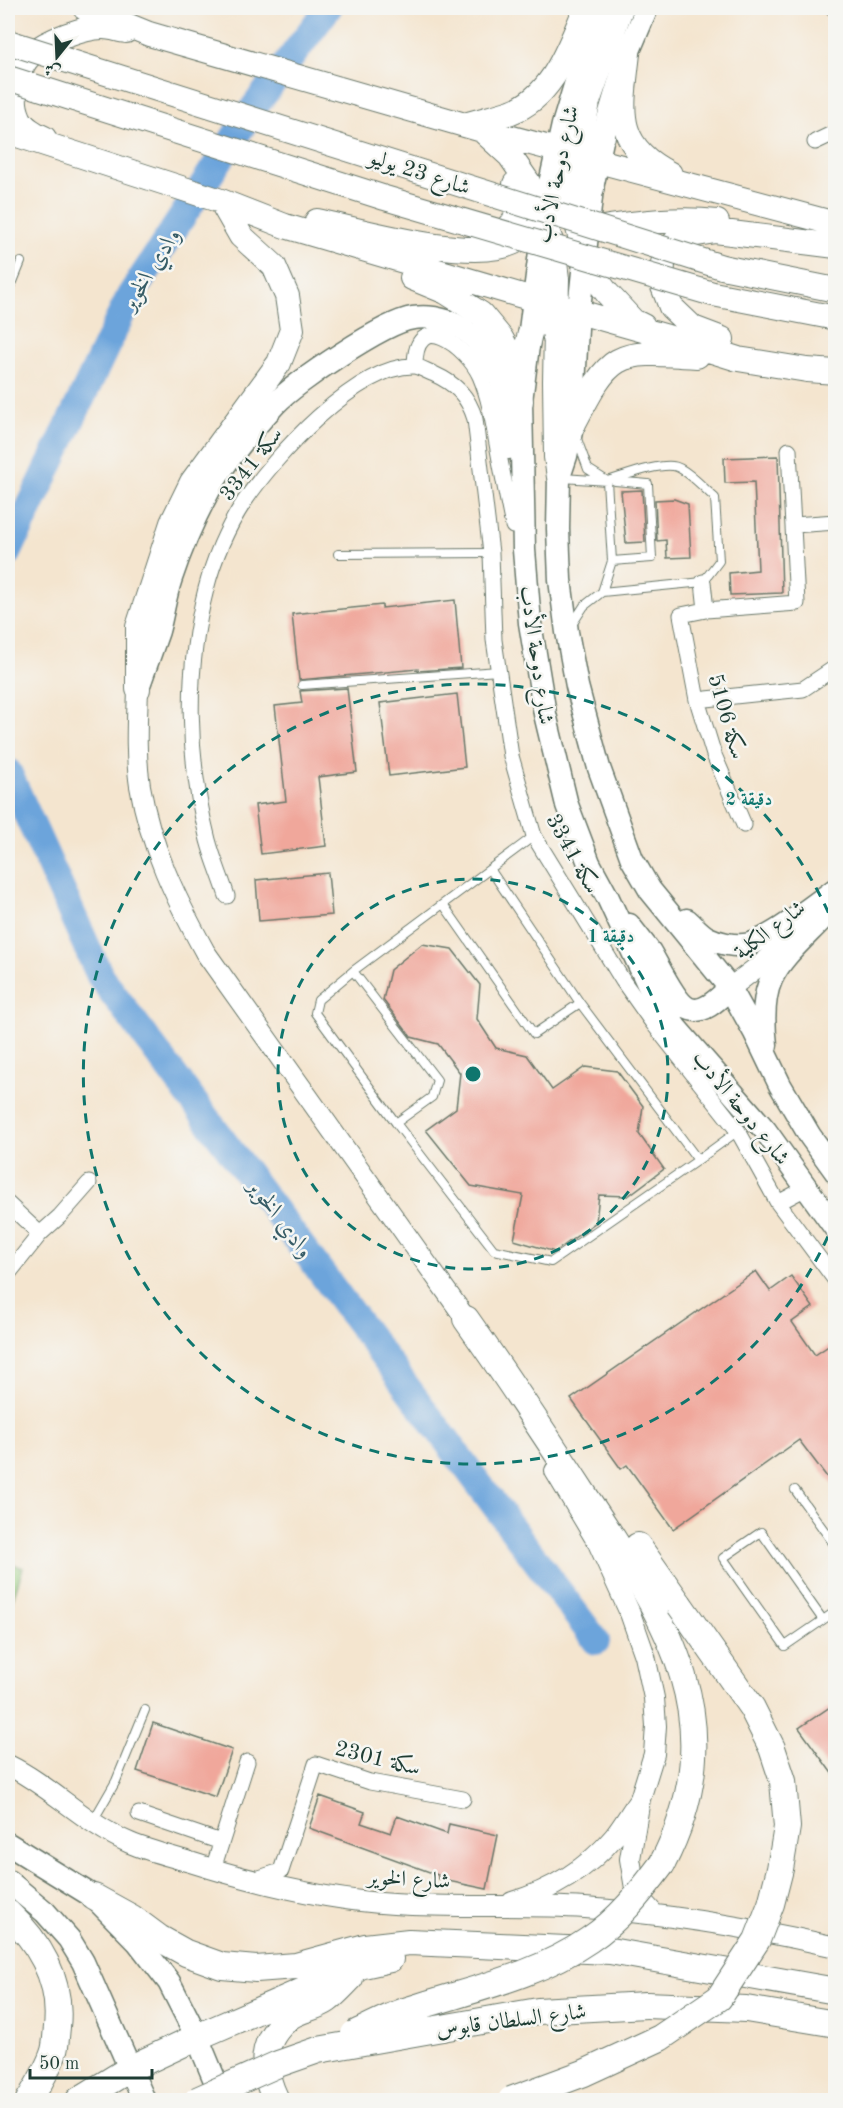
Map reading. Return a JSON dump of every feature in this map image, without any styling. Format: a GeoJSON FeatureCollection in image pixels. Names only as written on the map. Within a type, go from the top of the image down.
{"type":"FeatureCollection","features":[{"type":"Feature","properties":{"kind":"highway"},"geometry":{"type":"LineString","coordinates":[[466,1319],[504,1360],[540,1406],[752,1708],[772,1748],[783,1781],[787,1827],[771,1904],[757,1940],[718,1998],[660,2038],[584,2073],[511,2100]]}},
{"type":"Feature","properties":{"kind":"highway"},"geometry":{"type":"LineString","coordinates":[[318,2050],[403,2012],[498,1982],[555,1960],[591,1940],[631,1904],[662,1864],[673,1842],[690,1786],[694,1749],[691,1707],[683,1675],[665,1627],[642,1582],[516,1390],[466,1319]]}},
{"type":"Feature","properties":{"kind":"highway"},"geometry":{"type":"LineString","coordinates":[[94,1897],[132,1918],[159,1938],[186,1953],[222,1966],[256,1970],[296,1966],[365,1947],[409,1942],[610,1951],[836,1991]]}},
{"type":"Feature","properties":{"kind":"highway"},"geometry":{"type":"LineString","coordinates":[[8,1913],[26,1930],[46,1958],[55,1983],[58,2015],[54,2050],[29,2100]]}},
{"type":"Feature","properties":{"kind":"highway"},"geometry":{"type":"LineString","coordinates":[[79,2100],[131,2068],[363,1965],[452,1944]]}},
{"type":"Feature","properties":{"kind":"highway"},"geometry":{"type":"LineString","coordinates":[[276,2100],[267,2080],[264,2056],[273,2035],[290,2017],[326,2001],[363,1965]]}},
{"type":"Feature","properties":{"kind":"highway","name":"شارع السلطان قابوس"},"geometry":{"type":"LineString","coordinates":[[197,2100],[278,2064],[318,2050],[538,2011],[646,2005],[746,2009],[836,2024]]}},
{"type":"Feature","properties":{"kind":"main road"},"geometry":{"type":"LineString","coordinates":[[85,8],[149,34],[369,97],[480,132],[836,224]]}},
{"type":"Feature","properties":{"kind":"main road"},"geometry":{"type":"LineString","coordinates":[[480,132],[530,101],[544,88],[558,69],[586,8]]}},
{"type":"Feature","properties":{"kind":"main road","name":"شارع دوحة الأدب"},"geometry":{"type":"LineString","coordinates":[[602,8],[589,39],[563,125],[592,188],[584,242],[557,306],[527,346],[521,401],[525,550],[530,623],[548,725],[567,804],[589,863],[658,1002],[676,1028],[765,1130],[836,1229]]}},
{"type":"Feature","properties":{"kind":"main road"},"geometry":{"type":"LineString","coordinates":[[621,8],[588,102],[592,134],[577,156],[570,196],[584,242],[588,268],[633,321],[664,336]]}},
{"type":"Feature","properties":{"kind":"main road","name":"شارع دوحة الأدب"},"geometry":{"type":"LineString","coordinates":[[592,134],[647,8]]}},
{"type":"Feature","properties":{"kind":"main road"},"geometry":{"type":"LineString","coordinates":[[81,156],[36,134],[19,119],[14,94],[17,80],[28,58],[33,53],[73,34],[102,27],[149,34]]}},
{"type":"Feature","properties":{"kind":"main road","name":"شارع 23 يوليو"},"geometry":{"type":"LineString","coordinates":[[8,42],[722,267],[836,290]]}},
{"type":"Feature","properties":{"kind":"main road"},"geometry":{"type":"LineString","coordinates":[[628,53],[622,102],[624,126],[635,149],[654,166],[702,190]]}},
{"type":"Feature","properties":{"kind":"main road","name":"شارع 23 يوليو"},"geometry":{"type":"LineString","coordinates":[[8,78],[385,198],[712,294],[836,318]]}},
{"type":"Feature","properties":{"kind":"main road"},"geometry":{"type":"LineString","coordinates":[[480,132],[510,156],[528,182],[553,246],[557,279],[556,457],[559,477]]}},
{"type":"Feature","properties":{"kind":"main road"},"geometry":{"type":"LineString","coordinates":[[404,240],[479,238],[505,231],[514,221],[519,204],[516,186],[508,166],[480,132]]}},
{"type":"Feature","properties":{"kind":"main road"},"geometry":{"type":"LineString","coordinates":[[10,133],[214,199],[446,292],[481,314],[501,338],[515,363],[521,401]]}},
{"type":"Feature","properties":{"kind":"main road","name":"شارع دوحة الأدب"},"geometry":{"type":"LineString","coordinates":[[577,156],[544,223],[538,273],[557,306],[572,427],[559,477],[558,529],[560,580],[577,686],[599,768],[632,859],[650,890],[730,988],[810,1136],[836,1172]]}},
{"type":"Feature","properties":{"kind":"main road"},"geometry":{"type":"LineString","coordinates":[[214,199],[404,240],[457,249],[483,250],[510,244],[544,223],[592,188]]}},
{"type":"Feature","properties":{"kind":"main road"},"geometry":{"type":"LineString","coordinates":[[138,689],[138,627],[172,523],[192,482],[279,363],[292,330],[287,296],[274,266],[241,236],[214,199]]}},
{"type":"Feature","properties":{"kind":"main road"},"geometry":{"type":"LineString","coordinates":[[538,273],[570,240],[584,242],[650,221],[689,219],[836,235]]}},
{"type":"Feature","properties":{"kind":"main road"},"geometry":{"type":"LineString","coordinates":[[285,226],[738,359]]}},
{"type":"Feature","properties":{"kind":"main road"},"geometry":{"type":"LineString","coordinates":[[836,246],[715,231],[691,235],[675,242],[663,263],[662,284],[671,307],[693,328],[740,345],[836,363]]}},
{"type":"Feature","properties":{"kind":"main road"},"geometry":{"type":"LineString","coordinates":[[138,689],[158,630],[170,579],[209,489],[277,402],[314,374],[390,325],[412,318],[431,317],[451,322],[470,333],[493,361],[501,381],[505,401],[513,526],[525,550]]}},
{"type":"Feature","properties":{"kind":"main road"},"geometry":{"type":"LineString","coordinates":[[527,346],[530,331],[535,322],[543,317],[553,324],[556,343]]}},
{"type":"Feature","properties":{"kind":"main road"},"geometry":{"type":"LineString","coordinates":[[572,427],[595,382],[615,362],[634,354],[738,359],[807,370],[836,372]]}},
{"type":"Feature","properties":{"kind":"main road"},"geometry":{"type":"LineString","coordinates":[[650,890],[707,938],[727,944],[746,945],[798,918],[836,889]]}},
{"type":"Feature","properties":{"kind":"main road"},"geometry":{"type":"LineString","coordinates":[[650,890],[663,920],[704,973],[707,983],[705,990],[693,996],[685,993],[658,966]]}},
{"type":"Feature","properties":{"kind":"main road"},"geometry":{"type":"LineString","coordinates":[[608,898],[658,966],[680,1002],[689,1009],[699,1010],[710,1005],[730,988]]}},
{"type":"Feature","properties":{"kind":"main road"},"geometry":{"type":"LineString","coordinates":[[768,1062],[763,1013],[766,992],[773,974],[782,959],[828,914]]}},
{"type":"Feature","properties":{"kind":"main road"},"geometry":{"type":"LineString","coordinates":[[8,1844],[94,1897],[138,1942],[168,1982],[197,2037],[223,2100]]}},
{"type":"Feature","properties":{"kind":"main road"},"geometry":{"type":"LineString","coordinates":[[8,1881],[45,1912],[69,1939],[84,1962],[144,2100]]}},
{"type":"Feature","properties":{"kind":"street"},"geometry":{"type":"LineString","coordinates":[[815,142],[836,132]]}},
{"type":"Feature","properties":{"kind":"street"},"geometry":{"type":"LineString","coordinates":[[414,366],[417,345],[423,338],[435,334],[449,339],[480,374],[490,404],[513,526]]}},
{"type":"Feature","properties":{"kind":"street","name":"سكة 3341"},"geometry":{"type":"LineString","coordinates":[[227,896],[208,840],[197,783],[192,734],[191,688],[197,638],[206,590],[214,564],[225,535],[245,501],[292,443],[330,406],[358,386],[389,372],[414,366],[453,383],[470,404],[478,441],[491,553],[494,640],[512,756],[534,836],[623,981],[652,1022],[738,1131],[778,1203],[836,1281]]}},
{"type":"Feature","properties":{"kind":"street"},"geometry":{"type":"LineString","coordinates":[[704,582],[706,610],[797,603],[789,450]]}},
{"type":"Feature","properties":{"kind":"street"},"geometry":{"type":"LineString","coordinates":[[794,525],[836,522]]}},
{"type":"Feature","properties":{"kind":"street","name":"سكة 5106"},"geometry":{"type":"LineString","coordinates":[[706,610],[681,615],[697,700],[714,755],[744,825]]}},
{"type":"Feature","properties":{"kind":"street"},"geometry":{"type":"LineString","coordinates":[[697,700],[803,689],[836,667]]}},
{"type":"Feature","properties":{"kind":"street"},"geometry":{"type":"LineString","coordinates":[[138,689],[137,738],[140,784],[150,831],[176,900],[205,952],[466,1319],[489,1370],[598,1543],[630,1613],[645,1656],[654,1698],[656,1726],[654,1754],[640,1799],[630,1859],[636,1894],[653,1913]]}},
{"type":"Feature","properties":{"kind":"street","name":"شارع الكلية"},"geometry":{"type":"LineString","coordinates":[[730,988],[828,914]]}},
{"type":"Feature","properties":{"kind":"street"},"geometry":{"type":"LineString","coordinates":[[8,1274],[40,1233],[60,1216],[89,1183]]}},
{"type":"Feature","properties":{"kind":"street"},"geometry":{"type":"LineString","coordinates":[[778,1203],[806,1188]]}},
{"type":"Feature","properties":{"kind":"street"},"geometry":{"type":"LineString","coordinates":[[8,1204],[40,1233]]}},
{"type":"Feature","properties":{"kind":"street"},"geometry":{"type":"LineString","coordinates":[[213,1869],[247,1762]]}},
{"type":"Feature","properties":{"kind":"street","name":"سكة 2301"},"geometry":{"type":"LineString","coordinates":[[253,1880],[281,1871],[316,1764],[370,1782],[463,1799]]}},
{"type":"Feature","properties":{"kind":"street","name":"شارع الخوير"},"geometry":{"type":"LineString","coordinates":[[8,1765],[30,1776],[93,1821],[129,1842],[253,1880],[366,1901],[396,1904],[581,1908],[653,1913],[836,1947]]}},
{"type":"Feature","properties":{"kind":"street"},"geometry":{"type":"LineString","coordinates":[[500,1906],[528,1898],[562,1882],[614,1837],[640,1799]]}},
{"type":"Feature","properties":{"kind":"street"},"geometry":{"type":"LineString","coordinates":[[139,1814],[221,1842]]}},
{"type":"Feature","properties":{"kind":"lane"},"geometry":{"type":"LineString","coordinates":[[8,294],[21,262]]}},
{"type":"Feature","properties":{"kind":"lane"},"geometry":{"type":"LineString","coordinates":[[567,632],[584,606],[602,592],[704,582],[719,561],[715,498],[686,472],[674,466],[653,468],[607,481],[588,469],[572,427]]}},
{"type":"Feature","properties":{"kind":"lane"},"geometry":{"type":"LineString","coordinates":[[559,477],[648,484],[652,558],[612,561]]}},
{"type":"Feature","properties":{"kind":"lane"},"geometry":{"type":"LineString","coordinates":[[602,592],[612,561],[607,481]]}},
{"type":"Feature","properties":{"kind":"lane"},"geometry":{"type":"LineString","coordinates":[[338,554],[491,553]]}},
{"type":"Feature","properties":{"kind":"lane"},"geometry":{"type":"LineString","coordinates":[[302,685],[500,670]]}},
{"type":"Feature","properties":{"kind":"lane"},"geometry":{"type":"LineString","coordinates":[[534,836],[353,971],[318,1000],[315,1013],[494,1250],[551,1262],[738,1131]]}},
{"type":"Feature","properties":{"kind":"lane"},"geometry":{"type":"LineString","coordinates":[[490,869],[580,1003],[698,1160]]}},
{"type":"Feature","properties":{"kind":"lane"},"geometry":{"type":"LineString","coordinates":[[443,904],[534,1034],[580,1003]]}},
{"type":"Feature","properties":{"kind":"lane"},"geometry":{"type":"LineString","coordinates":[[353,971],[436,1080],[432,1097],[396,1123]]}},
{"type":"Feature","properties":{"kind":"lane"},"geometry":{"type":"LineString","coordinates":[[795,1490],[836,1547]]}},
{"type":"Feature","properties":{"kind":"lane"},"geometry":{"type":"LineString","coordinates":[[823,1620],[762,1532],[723,1558],[785,1647],[836,1611]]}},
{"type":"Feature","properties":{"kind":"lane"},"geometry":{"type":"LineString","coordinates":[[93,1821],[116,1781],[145,1710]]}},
{"type":"Feature","properties":{"kind":"green space"},"geometry":{"type":"Polygon","coordinates":[[[8,1562],[23,1568],[8,1613],[8,1562]]]}},
{"type":"Feature","properties":{"kind":"building"},"geometry":{"type":"Polygon","coordinates":[[[778,456],[782,593],[730,595],[729,573],[758,570],[754,482],[725,483],[724,458],[778,456]]]}},
{"type":"Feature","properties":{"kind":"building"},"geometry":{"type":"Polygon","coordinates":[[[642,490],[645,542],[626,543],[621,491],[642,490]]]}},
{"type":"Feature","properties":{"kind":"building"},"geometry":{"type":"Polygon","coordinates":[[[674,499],[688,504],[691,557],[667,558],[666,540],[657,541],[655,500],[674,499]]]}},
{"type":"Feature","properties":{"kind":"building"},"geometry":{"type":"Polygon","coordinates":[[[455,600],[461,668],[418,671],[418,669],[299,680],[292,614],[455,600]]]}},
{"type":"Feature","properties":{"kind":"building"},"geometry":{"type":"Polygon","coordinates":[[[347,688],[357,772],[318,777],[326,846],[261,854],[255,805],[286,801],[275,706],[302,703],[300,691],[347,688]]]}},
{"type":"Feature","properties":{"kind":"building"},"geometry":{"type":"Polygon","coordinates":[[[457,694],[465,767],[389,776],[380,703],[457,694]]]}},
{"type":"Feature","properties":{"kind":"building"},"geometry":{"type":"Polygon","coordinates":[[[328,873],[332,915],[259,921],[256,880],[328,873]]]}},
{"type":"Feature","properties":{"kind":"building"},"geometry":{"type":"Polygon","coordinates":[[[422,944],[452,949],[480,985],[477,1019],[496,1048],[527,1055],[552,1090],[585,1067],[617,1071],[643,1106],[639,1134],[664,1169],[628,1196],[599,1195],[596,1222],[555,1252],[514,1240],[523,1195],[471,1186],[426,1130],[456,1108],[460,1073],[438,1044],[411,1037],[383,1000],[390,970],[422,944]]]}},
{"type":"Feature","properties":{"kind":"building"},"geometry":{"type":"Polygon","coordinates":[[[756,1271],[770,1291],[791,1276],[813,1307],[792,1322],[815,1355],[830,1345],[836,1353],[836,1489],[799,1440],[673,1529],[627,1465],[621,1469],[571,1399],[756,1271]]]}},
{"type":"Feature","properties":{"kind":"building"},"geometry":{"type":"Polygon","coordinates":[[[836,1703],[836,1779],[799,1728],[836,1703]]]}},
{"type":"Feature","properties":{"kind":"building"},"geometry":{"type":"Polygon","coordinates":[[[153,1723],[232,1750],[216,1797],[137,1771],[153,1723]]]}},
{"type":"Feature","properties":{"kind":"building"},"geometry":{"type":"Polygon","coordinates":[[[320,1796],[365,1812],[361,1823],[391,1833],[397,1816],[447,1834],[449,1824],[498,1835],[487,1889],[438,1879],[438,1875],[309,1828],[320,1796]]]}},
{"type":"Feature","properties":{"kind":"waterway","name":"وادي الخوير"},"geometry":{"type":"LineString","coordinates":[[8,553],[130,296],[255,106],[328,8]]}},
{"type":"Feature","properties":{"kind":"waterway","name":"وادي الخوير"},"geometry":{"type":"LineString","coordinates":[[8,772],[100,976],[596,1641]]}}]}
